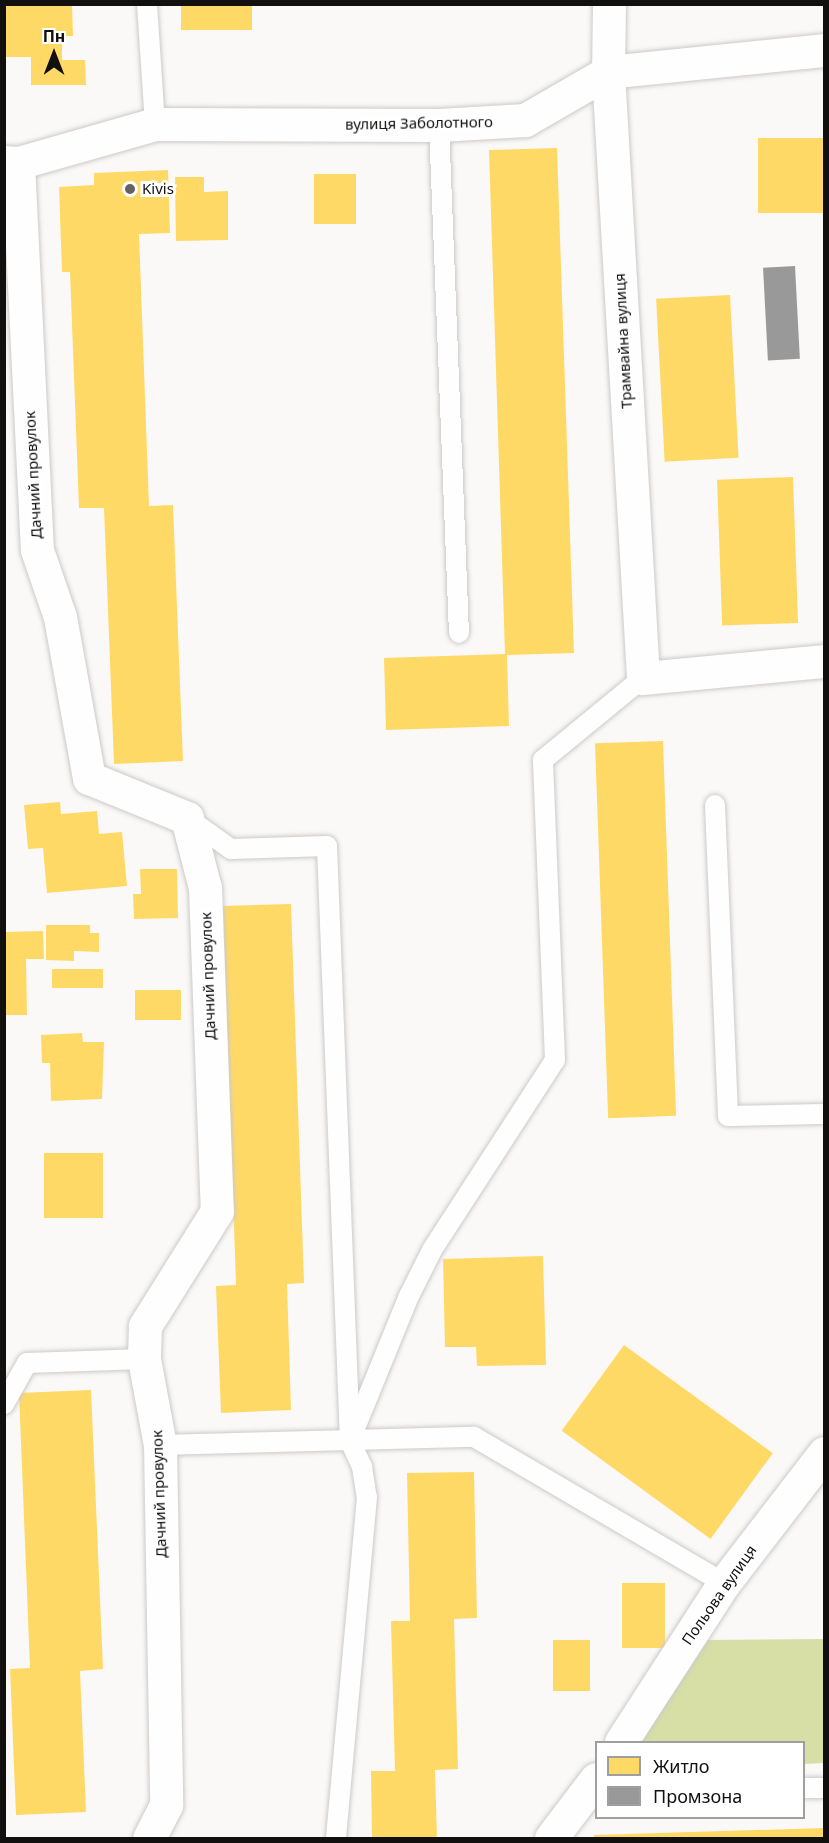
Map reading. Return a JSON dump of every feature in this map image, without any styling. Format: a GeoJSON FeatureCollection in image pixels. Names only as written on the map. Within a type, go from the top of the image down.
{"type":"FeatureCollection","features":[{"type":"Feature","properties":{"kind":"street","name":"Трамвайна вулиця"},"geometry":{"type":"LineString","coordinates":[[609,4],[608,72],[643,678]]}},
{"type":"Feature","properties":{"kind":"street","name":"вулиця Заболотного"},"geometry":{"type":"LineString","coordinates":[[11,162],[154,124],[439,125],[525,120],[608,72],[825,50]]}},
{"type":"Feature","properties":{"kind":"street","name":"Дачний провулок"},"geometry":{"type":"LineString","coordinates":[[11,162],[37,550],[60,617],[89,778],[187,818],[205,888],[217,1210],[145,1326],[144,1359],[160,1445],[166,1805],[149,1839]]}},
{"type":"Feature","properties":{"kind":"street"},"geometry":{"type":"LineString","coordinates":[[643,678],[825,661]]}},
{"type":"Feature","properties":{"kind":"street","name":"Польова вулиця"},"geometry":{"type":"LineString","coordinates":[[622,1741],[724,1583],[825,1453]]}},
{"type":"Feature","properties":{"kind":"street"},"geometry":{"type":"LineString","coordinates":[[551,1839],[594,1787]]}},
{"type":"Feature","properties":{"kind":"lane"},"geometry":{"type":"LineString","coordinates":[[147,4],[154,124]]}},
{"type":"Feature","properties":{"kind":"lane"},"geometry":{"type":"LineString","coordinates":[[439,125],[459,633]]}},
{"type":"Feature","properties":{"kind":"lane"},"geometry":{"type":"LineString","coordinates":[[350,1441],[409,1296],[432,1250],[555,1060],[543,760],[643,678]]}},
{"type":"Feature","properties":{"kind":"lane"},"geometry":{"type":"LineString","coordinates":[[715,805],[728,1116],[825,1114]]}},
{"type":"Feature","properties":{"kind":"lane"},"geometry":{"type":"LineString","coordinates":[[187,818],[231,849],[327,846],[350,1441],[363,1467],[367,1497],[336,1839]]}},
{"type":"Feature","properties":{"kind":"lane"},"geometry":{"type":"LineString","coordinates":[[4,1404],[27,1363],[144,1359]]}},
{"type":"Feature","properties":{"kind":"lane"},"geometry":{"type":"LineString","coordinates":[[160,1445],[474,1437],[724,1583]]}},
{"type":"Feature","properties":{"kind":"lane"},"geometry":{"type":"LineString","coordinates":[[805,1788],[825,1788]]}},
{"type":"Feature","properties":{"kind":"green space"},"geometry":{"type":"Polygon","coordinates":[[[824,1639],[824,1763],[805,1764],[805,1741],[636,1741],[704,1640],[824,1639]]]}},
{"type":"Feature","properties":{"kind":"building: Житло"},"geometry":{"type":"Polygon","coordinates":[[[4,4],[72,4],[73,36],[62,36],[62,60],[85,60],[86,85],[31,85],[31,57],[4,57],[4,4]]]}},
{"type":"Feature","properties":{"kind":"building: Житло"},"geometry":{"type":"Polygon","coordinates":[[[181,4],[252,4],[252,30],[181,30],[181,4]]]}},
{"type":"Feature","properties":{"kind":"building: Житло"},"geometry":{"type":"Polygon","coordinates":[[[758,138],[824,138],[824,213],[758,213],[758,138]]]}},
{"type":"Feature","properties":{"kind":"building: Житло"},"geometry":{"type":"Polygon","coordinates":[[[557,148],[574,653],[507,655],[509,726],[386,730],[384,658],[505,654],[489,150],[557,148]]]}},
{"type":"Feature","properties":{"kind":"building: Житло"},"geometry":{"type":"Polygon","coordinates":[[[168,170],[170,233],[139,234],[149,506],[173,505],[183,761],[114,764],[104,508],[79,508],[70,272],[62,272],[59,187],[94,185],[94,173],[168,170]]]}},
{"type":"Feature","properties":{"kind":"building: Житло"},"geometry":{"type":"Polygon","coordinates":[[[314,174],[356,174],[356,224],[314,224],[314,174]]]}},
{"type":"Feature","properties":{"kind":"building: Житло"},"geometry":{"type":"Polygon","coordinates":[[[175,177],[204,177],[204,192],[228,191],[228,240],[176,241],[175,177]]]}},
{"type":"Feature","properties":{"kind":"building: Житло"},"geometry":{"type":"Polygon","coordinates":[[[730,295],[739,458],[665,462],[656,299],[730,295]]]}},
{"type":"Feature","properties":{"kind":"building: Житло"},"geometry":{"type":"Polygon","coordinates":[[[793,477],[798,623],[722,626],[717,480],[793,477]]]}},
{"type":"Feature","properties":{"kind":"building: Житло"},"geometry":{"type":"Polygon","coordinates":[[[663,741],[676,1116],[608,1118],[595,743],[663,741]]]}},
{"type":"Feature","properties":{"kind":"building: Житло"},"geometry":{"type":"Polygon","coordinates":[[[60,802],[61,814],[97,811],[99,834],[122,832],[127,886],[47,893],[43,848],[28,849],[24,805],[60,802]]]}},
{"type":"Feature","properties":{"kind":"building: Житло"},"geometry":{"type":"Polygon","coordinates":[[[140,869],[177,869],[178,918],[134,919],[133,894],[141,894],[140,869]]]}},
{"type":"Feature","properties":{"kind":"building: Житло"},"geometry":{"type":"Polygon","coordinates":[[[291,904],[304,1283],[287,1284],[291,1410],[221,1413],[216,1286],[236,1285],[223,906],[291,904]]]}},
{"type":"Feature","properties":{"kind":"building: Житло"},"geometry":{"type":"Polygon","coordinates":[[[46,925],[90,925],[90,933],[99,933],[99,952],[74,951],[74,961],[46,960],[46,925]]]}},
{"type":"Feature","properties":{"kind":"building: Житло"},"geometry":{"type":"Polygon","coordinates":[[[43,931],[44,959],[26,959],[27,1015],[5,1015],[5,932],[43,931]]]}},
{"type":"Feature","properties":{"kind":"building: Житло"},"geometry":{"type":"Polygon","coordinates":[[[52,969],[103,969],[103,988],[52,988],[52,969]]]}},
{"type":"Feature","properties":{"kind":"building: Житло"},"geometry":{"type":"Polygon","coordinates":[[[135,990],[181,990],[181,1020],[135,1020],[135,990]]]}},
{"type":"Feature","properties":{"kind":"building: Житло"},"geometry":{"type":"Polygon","coordinates":[[[82,1033],[83,1042],[104,1042],[102,1099],[51,1101],[50,1063],[42,1063],[41,1035],[82,1033]]]}},
{"type":"Feature","properties":{"kind":"building: Житло"},"geometry":{"type":"Polygon","coordinates":[[[44,1153],[103,1153],[103,1218],[44,1218],[44,1153]]]}},
{"type":"Feature","properties":{"kind":"building: Житло"},"geometry":{"type":"Polygon","coordinates":[[[543,1256],[546,1365],[477,1366],[476,1347],[445,1347],[443,1259],[543,1256]]]}},
{"type":"Feature","properties":{"kind":"building: Житло"},"geometry":{"type":"Polygon","coordinates":[[[624,1345],[773,1453],[711,1539],[562,1431],[624,1345]]]}},
{"type":"Feature","properties":{"kind":"building: Житло"},"geometry":{"type":"Polygon","coordinates":[[[91,1390],[103,1669],[80,1671],[86,1812],[16,1815],[10,1669],[30,1668],[19,1393],[91,1390]]]}},
{"type":"Feature","properties":{"kind":"building: Житло"},"geometry":{"type":"Polygon","coordinates":[[[474,1472],[477,1618],[454,1619],[458,1769],[435,1770],[437,1838],[372,1838],[371,1771],[395,1771],[391,1621],[410,1621],[407,1473],[474,1472]]]}},
{"type":"Feature","properties":{"kind":"building: Житло"},"geometry":{"type":"Polygon","coordinates":[[[622,1583],[665,1583],[665,1648],[622,1648],[622,1583]]]}},
{"type":"Feature","properties":{"kind":"building: Житло"},"geometry":{"type":"Polygon","coordinates":[[[553,1640],[590,1640],[590,1691],[553,1691],[553,1640]]]}},
{"type":"Feature","properties":{"kind":"building: Житло"},"geometry":{"type":"Polygon","coordinates":[[[824,1828],[824,1838],[594,1838],[594,1835],[824,1828]]]}},
{"type":"Feature","properties":{"kind":"building: Промзона"},"geometry":{"type":"Polygon","coordinates":[[[795,266],[800,359],[768,361],[763,268],[795,266]]]}},
{"type":"Feature","properties":{"kind":"place","name":"Kivis"},"geometry":{"type":"Point","coordinates":[130,189]}}]}
